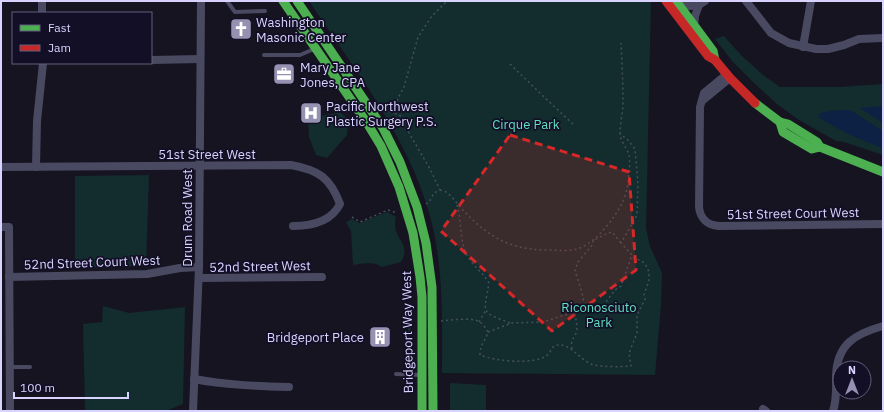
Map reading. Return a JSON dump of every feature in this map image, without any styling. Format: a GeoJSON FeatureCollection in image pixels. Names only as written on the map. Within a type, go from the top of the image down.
{"type":"FeatureCollection","features":[{"type":"Feature","properties":{"kind":"main road","name":"Bridgeport Way West"},"geometry":{"type":"LineString","coordinates":[[283,1],[367,123],[381,146],[392,169],[407,210],[413,233],[422,297],[422,411]]}},
{"type":"Feature","properties":{"kind":"main road","name":"Bridgeport Way West"},"geometry":{"type":"LineString","coordinates":[[297,1],[383,128],[400,162],[418,207],[426,243],[432,287],[433,411]]}},
{"type":"Feature","properties":{"kind":"main road"},"geometry":{"type":"LineString","coordinates":[[666,1],[708,56],[714,60],[758,105],[780,122],[788,124],[817,142],[820,147],[853,162],[883,172]]}},
{"type":"Feature","properties":{"kind":"main road"},"geometry":{"type":"LineString","coordinates":[[677,3],[713,51],[714,60]]}},
{"type":"Feature","properties":{"kind":"street"},"geometry":{"type":"LineString","coordinates":[[42,1],[42,12]]}},
{"type":"Feature","properties":{"kind":"street","name":"Drum Road West"},"geometry":{"type":"LineString","coordinates":[[193,411],[199,278],[201,1]]}},
{"type":"Feature","properties":{"kind":"street"},"geometry":{"type":"LineString","coordinates":[[746,1],[771,33],[786,42],[802,47],[828,49],[859,39],[883,38]]}},
{"type":"Feature","properties":{"kind":"street"},"geometry":{"type":"LineString","coordinates":[[802,47],[811,1]]}},
{"type":"Feature","properties":{"kind":"street"},"geometry":{"type":"LineString","coordinates":[[677,3],[690,6],[702,3]]}},
{"type":"Feature","properties":{"kind":"street"},"geometry":{"type":"LineString","coordinates":[[694,26],[695,16],[702,3]]}},
{"type":"Feature","properties":{"kind":"street"},"geometry":{"type":"LineString","coordinates":[[152,60],[200,59]]}},
{"type":"Feature","properties":{"kind":"street"},"geometry":{"type":"LineString","coordinates":[[36,167],[37,121],[43,64]]}},
{"type":"Feature","properties":{"kind":"street","name":"51st Street Court West"},"geometry":{"type":"LineString","coordinates":[[728,76],[705,92],[699,116],[698,207],[700,214],[705,221],[712,225],[719,226],[883,224]]}},
{"type":"Feature","properties":{"kind":"street","name":"51st Street West"},"geometry":{"type":"LineString","coordinates":[[1,167],[291,165],[306,168],[326,178],[332,186],[340,204],[336,212],[319,223],[293,226]]}},
{"type":"Feature","properties":{"kind":"street"},"geometry":{"type":"LineString","coordinates":[[5,227],[9,277],[10,411]]}},
{"type":"Feature","properties":{"kind":"street","name":"52nd Street Court West"},"geometry":{"type":"LineString","coordinates":[[9,277],[147,274],[180,268],[199,267]]}},
{"type":"Feature","properties":{"kind":"street","name":"52nd Street West"},"geometry":{"type":"LineString","coordinates":[[199,278],[322,277]]}},
{"type":"Feature","properties":{"kind":"street"},"geometry":{"type":"LineString","coordinates":[[833,411],[835,404],[836,369],[842,352],[852,339],[861,333],[883,326]]}},
{"type":"Feature","properties":{"kind":"street"},"geometry":{"type":"LineString","coordinates":[[194,379],[228,384],[289,387]]}},
{"type":"Feature","properties":{"kind":"lane"},"geometry":{"type":"LineString","coordinates":[[227,1],[236,12],[265,11]]}},
{"type":"Feature","properties":{"kind":"lane"},"geometry":{"type":"LineString","coordinates":[[264,55],[300,55],[315,48]]}},
{"type":"Feature","properties":{"kind":"lane"},"geometry":{"type":"LineString","coordinates":[[10,367],[30,367]]}},
{"type":"Feature","properties":{"kind":"lane"},"geometry":{"type":"LineString","coordinates":[[396,374],[422,375]]}},
{"type":"Feature","properties":{"kind":"path"},"geometry":{"type":"LineString","coordinates":[[394,113],[404,87],[418,37],[432,16],[447,1]]}},
{"type":"Feature","properties":{"kind":"path"},"geometry":{"type":"LineString","coordinates":[[572,350],[571,342],[576,332],[576,314],[578,309],[583,308],[584,304],[584,296],[574,270],[593,244],[593,240],[612,219],[623,202],[627,184],[629,155],[626,145],[622,142],[620,134],[623,105],[621,43]]}},
{"type":"Feature","properties":{"kind":"path"},"geometry":{"type":"LineString","coordinates":[[510,64],[575,126]]}},
{"type":"Feature","properties":{"kind":"path"},"geometry":{"type":"LineString","coordinates":[[383,113],[387,111],[394,113],[406,121],[409,133],[430,169],[440,190]]}},
{"type":"Feature","properties":{"kind":"path"},"geometry":{"type":"LineString","coordinates":[[620,134],[628,140],[635,150],[638,184],[637,215],[621,243]]}},
{"type":"Feature","properties":{"kind":"path"},"geometry":{"type":"LineString","coordinates":[[422,205],[429,202],[434,193],[440,190],[446,192],[476,225],[504,242],[523,249],[566,251],[580,248],[593,240],[612,232],[632,255],[631,257],[621,286],[615,290],[602,307],[596,310],[577,312],[544,322],[512,324],[488,332],[481,344],[480,350],[480,356],[487,358],[526,362],[541,359],[548,355],[554,346],[564,345],[593,365],[631,366],[629,354],[637,333],[637,315],[645,299],[644,295],[649,280],[649,272],[647,267],[642,261],[631,257]]}},
{"type":"Feature","properties":{"kind":"path"},"geometry":{"type":"LineString","coordinates":[[456,203],[460,224],[460,238],[467,256],[480,270],[489,283],[484,303],[486,310],[489,314],[512,324]]}},
{"type":"Feature","properties":{"kind":"path"},"geometry":{"type":"LineString","coordinates":[[352,217],[360,222],[388,210],[397,213],[401,212]]}},
{"type":"Feature","properties":{"kind":"path"},"geometry":{"type":"LineString","coordinates":[[479,322],[486,310]]}},
{"type":"Feature","properties":{"kind":"path"},"geometry":{"type":"LineString","coordinates":[[439,321],[470,320],[479,322],[482,323],[488,332]]}},
{"type":"Feature","properties":{"kind":"highlighted area"},"geometry":{"type":"Polygon","coordinates":[[[510,135],[629,172],[636,270],[552,331],[441,231],[510,135]]]}},
{"type":"Feature","properties":{"kind":"green space","name":"Cirque Park"},"geometry":{"type":"Polygon","coordinates":[[[309,1],[651,1],[646,228],[650,246],[662,273],[655,375],[442,373],[441,294],[438,255],[430,216],[420,187],[408,158],[378,104],[309,1]]]}},
{"type":"Feature","properties":{"kind":"green space"},"geometry":{"type":"Polygon","coordinates":[[[724,36],[741,55],[763,75],[780,87],[839,87],[883,84],[883,155],[844,142],[836,141],[799,120],[777,104],[733,62],[715,39],[724,36]]]}},
{"type":"Feature","properties":{"kind":"green space"},"geometry":{"type":"Polygon","coordinates":[[[340,112],[348,119],[347,135],[327,158],[316,155],[309,137],[308,121],[321,116],[340,112]]]}},
{"type":"Feature","properties":{"kind":"green space"},"geometry":{"type":"Polygon","coordinates":[[[149,175],[146,266],[75,268],[75,176],[149,175]]]}},
{"type":"Feature","properties":{"kind":"green space"},"geometry":{"type":"Polygon","coordinates":[[[387,212],[396,217],[396,231],[405,252],[401,262],[382,267],[372,263],[353,265],[351,231],[346,222],[352,219],[359,223],[387,212]]]}},
{"type":"Feature","properties":{"kind":"green space"},"geometry":{"type":"Polygon","coordinates":[[[103,306],[129,313],[185,307],[183,404],[166,411],[85,411],[83,324],[102,322],[103,306]]]}},
{"type":"Feature","properties":{"kind":"green space"},"geometry":{"type":"Polygon","coordinates":[[[412,318],[410,335],[411,359],[409,360],[408,320],[412,318]]]}},
{"type":"Feature","properties":{"kind":"green space"},"geometry":{"type":"Polygon","coordinates":[[[450,383],[486,385],[486,411],[450,411],[450,383]]]}},
{"type":"Feature","properties":{"kind":"water"},"geometry":{"type":"Polygon","coordinates":[[[883,106],[883,123],[860,108],[883,106]]]}},
{"type":"Feature","properties":{"kind":"water"},"geometry":{"type":"Polygon","coordinates":[[[829,111],[852,111],[883,131],[883,148],[843,131],[820,118],[818,114],[829,111]]]}},
{"type":"Feature","properties":{"kind":"traffic: fast"},"geometry":{"type":"LineString","coordinates":[[283,1],[367,123],[381,146],[399,187],[413,233],[420,277],[422,297],[422,411]]}},
{"type":"Feature","properties":{"kind":"traffic: fast"},"geometry":{"type":"LineString","coordinates":[[297,1],[383,128],[400,162],[417,207],[426,243],[432,287],[433,411]]}},
{"type":"Feature","properties":{"kind":"traffic: fast"},"geometry":{"type":"LineString","coordinates":[[676,1],[713,51],[715,60]]}},
{"type":"Feature","properties":{"kind":"traffic: fast"},"geometry":{"type":"LineString","coordinates":[[755,103],[780,122],[788,124],[817,142],[820,147],[883,172]]}},
{"type":"Feature","properties":{"kind":"traffic: fast"},"geometry":{"type":"LineString","coordinates":[[780,122],[783,132],[812,149],[820,147]]}},
{"type":"Feature","properties":{"kind":"traffic: jam"},"geometry":{"type":"LineString","coordinates":[[666,1],[708,56],[715,60],[730,78],[755,103]]}},
{"type":"Feature","properties":{"kind":"place","name":"Washington Masonic Center"},"geometry":{"type":"Point","coordinates":[241,29]}},
{"type":"Feature","properties":{"kind":"place","name":"Mary Jane Jones, CPA"},"geometry":{"type":"Point","coordinates":[284,74]}},
{"type":"Feature","properties":{"kind":"place","name":"Pacific Northwest Plastic Surgery P.S."},"geometry":{"type":"Point","coordinates":[311,113]}},
{"type":"Feature","properties":{"kind":"place","name":"Bridgeport Place"},"geometry":{"type":"Point","coordinates":[380,337]}},
{"type":"Feature","properties":{"kind":"park label","name":"Riconosciuto Park"},"geometry":{"type":"Point","coordinates":[599,314]}}]}
